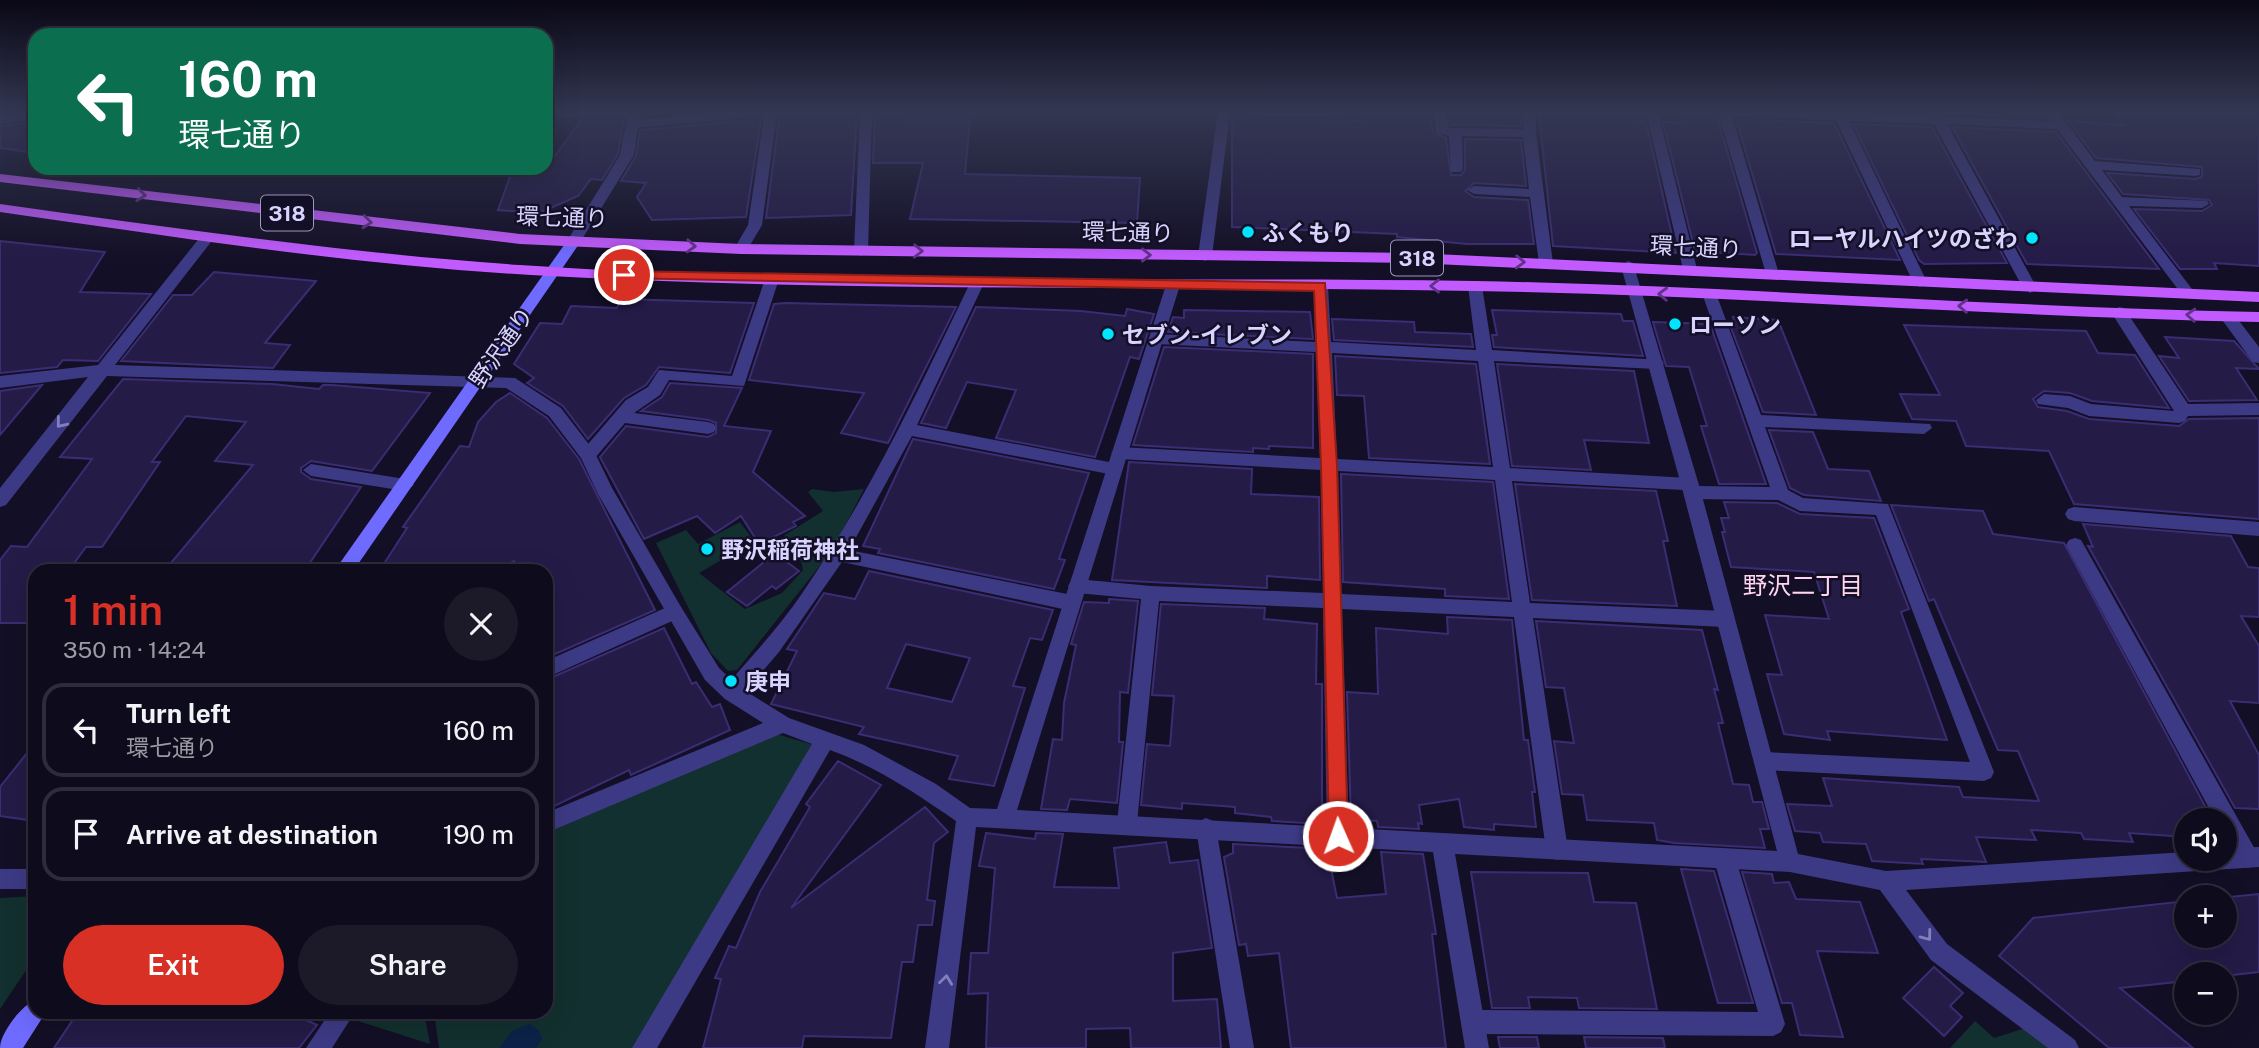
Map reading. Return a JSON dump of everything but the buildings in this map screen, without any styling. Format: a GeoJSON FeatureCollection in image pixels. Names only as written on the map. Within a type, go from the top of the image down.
{"type":"FeatureCollection","features":[{"type":"Feature","properties":{"kind":"main road","name":"環七通り"},"geometry":{"type":"LineString","coordinates":[[0,178],[520,239],[741,249],[1546,263],[2259,298]]}},
{"type":"Feature","properties":{"kind":"main road","name":"環七通り"},"geometry":{"type":"LineString","coordinates":[[0,208],[206,239],[553,272],[772,279],[1475,286],[2259,317]]}},
{"type":"Feature","properties":{"kind":"street","name":"野沢通り"},"geometry":{"type":"LineString","coordinates":[[348,564],[553,272],[623,161]]}},
{"type":"Feature","properties":{"kind":"street"},"geometry":{"type":"LineString","coordinates":[[741,249],[755,225],[764,161]]}},
{"type":"Feature","properties":{"kind":"street"},"geometry":{"type":"LineString","coordinates":[[861,250],[864,161]]}},
{"type":"Feature","properties":{"kind":"street"},"geometry":{"type":"LineString","coordinates":[[1205,256],[1218,161]]}},
{"type":"Feature","properties":{"kind":"street"},"geometry":{"type":"LineString","coordinates":[[1457,161],[1457,169]]}},
{"type":"Feature","properties":{"kind":"street"},"geometry":{"type":"LineString","coordinates":[[1532,161],[1546,263]]}},
{"type":"Feature","properties":{"kind":"street"},"geometry":{"type":"LineString","coordinates":[[1664,161],[1690,269]]}},
{"type":"Feature","properties":{"kind":"street"},"geometry":{"type":"LineString","coordinates":[[1738,161],[1772,274]]}},
{"type":"Feature","properties":{"kind":"street"},"geometry":{"type":"LineString","coordinates":[[1866,161],[1920,282]]}},
{"type":"Feature","properties":{"kind":"street"},"geometry":{"type":"LineString","coordinates":[[1960,161],[2030,288]]}},
{"type":"Feature","properties":{"kind":"street"},"geometry":{"type":"LineString","coordinates":[[2088,161],[2188,293]]}},
{"type":"Feature","properties":{"kind":"street"},"geometry":{"type":"LineString","coordinates":[[2091,165],[2195,172]]}},
{"type":"Feature","properties":{"kind":"street"},"geometry":{"type":"LineString","coordinates":[[1474,190],[1535,193]]}},
{"type":"Feature","properties":{"kind":"street"},"geometry":{"type":"LineString","coordinates":[[2120,201],[2202,204]]}},
{"type":"Feature","properties":{"kind":"street"},"geometry":{"type":"LineString","coordinates":[[0,500],[206,239]]}},
{"type":"Feature","properties":{"kind":"street"},"geometry":{"type":"LineString","coordinates":[[1628,267],[1691,488],[1790,862]]}},
{"type":"Feature","properties":{"kind":"street"},"geometry":{"type":"LineString","coordinates":[[589,455],[632,404],[654,391],[665,374],[738,382],[772,279]]}},
{"type":"Feature","properties":{"kind":"street"},"geometry":{"type":"LineString","coordinates":[[732,693],[757,666],[840,555],[909,429],[978,281]]}},
{"type":"Feature","properties":{"kind":"street"},"geometry":{"type":"LineString","coordinates":[[1004,820],[1173,285]]}},
{"type":"Feature","properties":{"kind":"street"},"geometry":{"type":"LineString","coordinates":[[1321,286],[1329,465],[1338,836]]}},
{"type":"Feature","properties":{"kind":"street"},"geometry":{"type":"LineString","coordinates":[[1475,286],[1557,850]]}},
{"type":"Feature","properties":{"kind":"street"},"geometry":{"type":"LineString","coordinates":[[1710,296],[1781,494]]}},
{"type":"Feature","properties":{"kind":"street"},"geometry":{"type":"LineString","coordinates":[[2119,312],[2183,410]]}},
{"type":"Feature","properties":{"kind":"street"},"geometry":{"type":"LineString","coordinates":[[2228,317],[2259,358]]}},
{"type":"Feature","properties":{"kind":"street"},"geometry":{"type":"LineString","coordinates":[[1156,339],[1656,364]]}},
{"type":"Feature","properties":{"kind":"street"},"geometry":{"type":"LineString","coordinates":[[0,382],[104,370],[509,382],[555,412],[589,455],[604,489],[674,612],[712,674],[732,693],[782,724],[857,751],[929,790],[967,817],[1127,823],[1790,862],[1886,881],[2253,857],[2075,545]]}},
{"type":"Feature","properties":{"kind":"street"},"geometry":{"type":"LineString","coordinates":[[2044,400],[2070,401],[2089,411],[2179,417],[2183,410]]}},
{"type":"Feature","properties":{"kind":"street"},"geometry":{"type":"LineString","coordinates":[[2183,410],[2259,409]]}},
{"type":"Feature","properties":{"kind":"street"},"geometry":{"type":"LineString","coordinates":[[621,417],[708,428]]}},
{"type":"Feature","properties":{"kind":"street"},"geometry":{"type":"LineString","coordinates":[[1756,421],[1924,428]]}},
{"type":"Feature","properties":{"kind":"street"},"geometry":{"type":"LineString","coordinates":[[909,429],[1117,461],[1504,472],[1781,494],[1800,504],[1882,509],[1984,772],[1765,761]]}},
{"type":"Feature","properties":{"kind":"street"},"geometry":{"type":"LineString","coordinates":[[311,470],[405,485]]}},
{"type":"Feature","properties":{"kind":"street"},"geometry":{"type":"LineString","coordinates":[[2074,514],[2259,529]]}},
{"type":"Feature","properties":{"kind":"street"},"geometry":{"type":"LineString","coordinates":[[840,555],[1075,595],[1151,593],[1725,619]]}},
{"type":"Feature","properties":{"kind":"street"},"geometry":{"type":"LineString","coordinates":[[1127,823],[1151,593]]}},
{"type":"Feature","properties":{"kind":"street"},"geometry":{"type":"LineString","coordinates":[[553,667],[674,612]]}},
{"type":"Feature","properties":{"kind":"street"},"geometry":{"type":"LineString","coordinates":[[553,820],[782,724]]}},
{"type":"Feature","properties":{"kind":"street"},"geometry":{"type":"LineString","coordinates":[[644,1048],[825,740]]}},
{"type":"Feature","properties":{"kind":"street"},"geometry":{"type":"LineString","coordinates":[[937,1048],[967,817]]}},
{"type":"Feature","properties":{"kind":"street"},"geometry":{"type":"LineString","coordinates":[[1206,828],[1242,1048]]}},
{"type":"Feature","properties":{"kind":"street"},"geometry":{"type":"LineString","coordinates":[[1442,841],[1477,1048]]}},
{"type":"Feature","properties":{"kind":"street"},"geometry":{"type":"LineString","coordinates":[[1473,1022],[1773,1024],[1726,860]]}},
{"type":"Feature","properties":{"kind":"street"},"geometry":{"type":"LineString","coordinates":[[0,879],[28,878]]}},
{"type":"Feature","properties":{"kind":"street"},"geometry":{"type":"LineString","coordinates":[[1886,881],[1939,952],[2067,1048]]}},
{"type":"Feature","properties":{"kind":"street"},"geometry":{"type":"LineString","coordinates":[[9,1048],[29,1019]]}},
{"type":"Feature","properties":{"kind":"street"},"geometry":{"type":"LineString","coordinates":[[318,1048],[339,1019]]}},
{"type":"Feature","properties":{"kind":"green space"},"geometry":{"type":"Polygon","coordinates":[[[812,489],[834,492],[864,489],[834,548],[737,670],[728,671],[711,653],[656,543],[686,530],[698,544],[740,522],[754,541],[699,573],[745,609],[782,593],[803,570],[801,561],[781,541],[785,535],[823,511],[808,492],[812,489]]]}},
{"type":"Feature","properties":{"kind":"green space"},"geometry":{"type":"Polygon","coordinates":[[[776,734],[814,745],[635,1048],[439,1048],[435,1019],[553,1019],[553,828],[776,734]]]}},
{"type":"Feature","properties":{"kind":"green space"},"geometry":{"type":"Polygon","coordinates":[[[28,896],[28,967],[0,1009],[0,898],[28,896]]]}},
{"type":"Feature","properties":{"kind":"green space"},"geometry":{"type":"Polygon","coordinates":[[[425,1019],[430,1044],[358,1021],[425,1019]]]}},
{"type":"Feature","properties":{"kind":"green space"},"geometry":{"type":"Polygon","coordinates":[[[1975,1021],[1994,1038],[2025,1028],[2052,1048],[1950,1048],[1975,1021]]]}},
{"type":"Feature","properties":{"kind":"water"},"geometry":{"type":"Polygon","coordinates":[[[529,1024],[539,1030],[542,1039],[536,1048],[499,1048],[512,1031],[529,1024]]]}},
{"type":"Feature","properties":{"kind":"place","name":"ふくもり"},"geometry":{"type":"Point","coordinates":[1248,232]}},
{"type":"Feature","properties":{"kind":"place","name":"ローヤルハイツのざわ"},"geometry":{"type":"Point","coordinates":[2032,238]}},
{"type":"Feature","properties":{"kind":"place","name":"ローソン"},"geometry":{"type":"Point","coordinates":[1675,324]}},
{"type":"Feature","properties":{"kind":"place","name":"セブン-イレブン"},"geometry":{"type":"Point","coordinates":[1108,334]}},
{"type":"Feature","properties":{"kind":"place","name":"野沢稲荷神社"},"geometry":{"type":"Point","coordinates":[707,549]}},
{"type":"Feature","properties":{"kind":"place","name":"庚申"},"geometry":{"type":"Point","coordinates":[731,681]}},
{"type":"Feature","properties":{"kind":"district","name":"野沢二丁目"},"geometry":{"type":"Point","coordinates":[1803,585]}},
{"type":"Feature","properties":{"kind":"route"},"geometry":{"type":"LineString","coordinates":[[624,275],[1321,286],[1329,465],[1338,836]]}}]}
